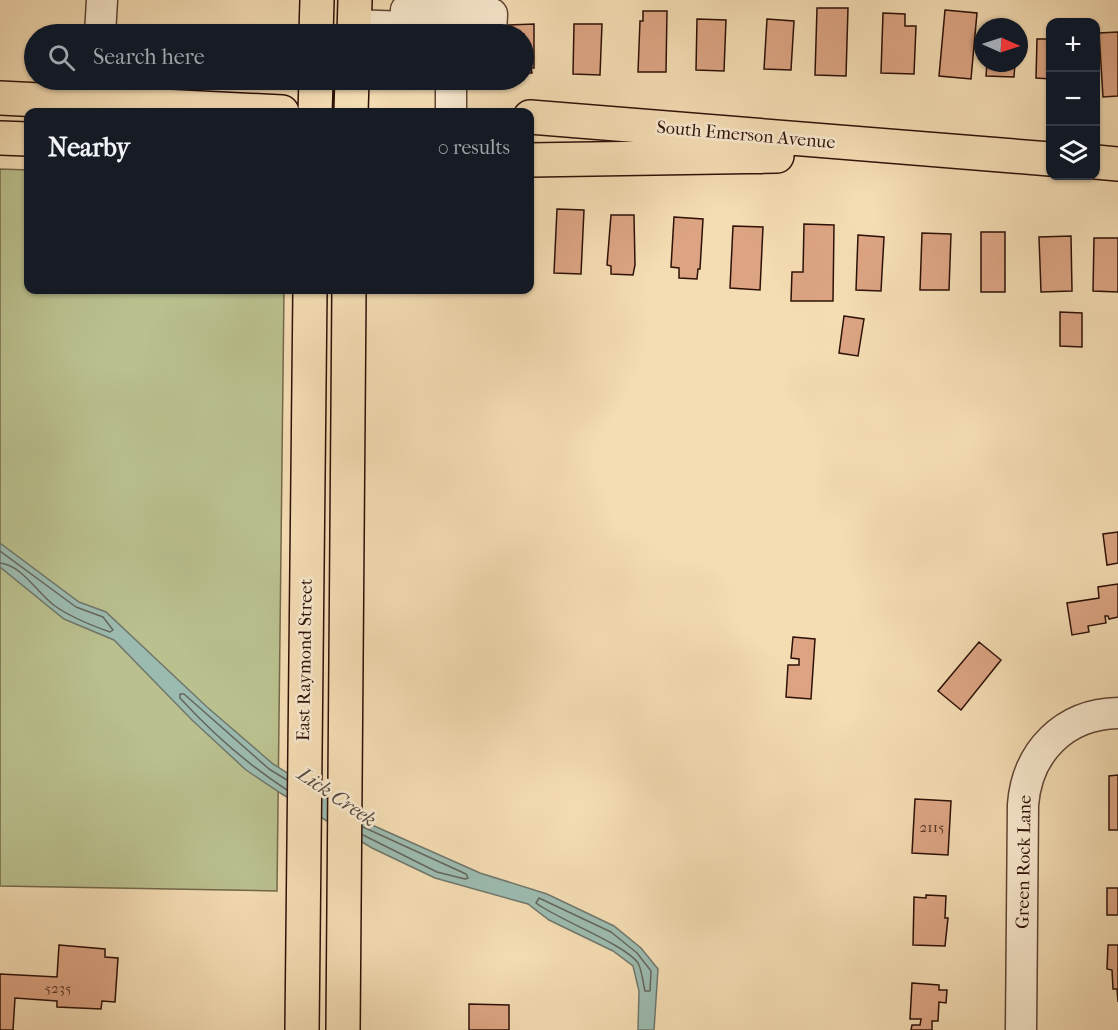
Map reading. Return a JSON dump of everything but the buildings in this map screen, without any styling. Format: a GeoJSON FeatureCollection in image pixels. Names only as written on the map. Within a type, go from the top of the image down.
{"type":"FeatureCollection","features":[{"type":"Feature","properties":{"kind":"main road"},"geometry":{"type":"LineString","coordinates":[[316,24],[317,0]]}},
{"type":"Feature","properties":{"kind":"main road"},"geometry":{"type":"LineString","coordinates":[[315,108],[316,90]]}},
{"type":"Feature","properties":{"kind":"main road"},"geometry":{"type":"LineString","coordinates":[[351,108],[352,90]]}},
{"type":"Feature","properties":{"kind":"main road"},"geometry":{"type":"LineString","coordinates":[[0,98],[96,91],[247,108]]}},
{"type":"Feature","properties":{"kind":"main road","name":"South Emerson Avenue"},"geometry":{"type":"LineString","coordinates":[[534,117],[1046,159]]}},
{"type":"Feature","properties":{"kind":"main road"},"geometry":{"type":"LineString","coordinates":[[0,138],[24,139]]}},
{"type":"Feature","properties":{"kind":"main road","name":"South Emerson Avenue"},"geometry":{"type":"LineString","coordinates":[[534,160],[963,153]]}},
{"type":"Feature","properties":{"kind":"main road"},"geometry":{"type":"LineString","coordinates":[[1100,162],[1118,164]]}},
{"type":"Feature","properties":{"kind":"main road","name":"East Raymond Street"},"geometry":{"type":"LineString","coordinates":[[302,1030],[310,294]]}},
{"type":"Feature","properties":{"kind":"main road"},"geometry":{"type":"LineString","coordinates":[[343,1030],[350,294]]}},
{"type":"Feature","properties":{"kind":"street"},"geometry":{"type":"LineString","coordinates":[[101,24],[102,0]]}},
{"type":"Feature","properties":{"kind":"street"},"geometry":{"type":"LineString","coordinates":[[354,20],[415,24]]}},
{"type":"Feature","properties":{"kind":"street"},"geometry":{"type":"LineString","coordinates":[[451,108],[452,90]]}},
{"type":"Feature","properties":{"kind":"street","name":"Green Rock Lane"},"geometry":{"type":"LineString","coordinates":[[1021,1030],[1023,805],[1028,776],[1035,758],[1054,735],[1080,720],[1118,713]]}},
{"type":"Feature","properties":{"kind":"green space"},"geometry":{"type":"Polygon","coordinates":[[[0,169],[24,170],[24,294],[284,294],[277,891],[0,886],[0,169]]]}},
{"type":"Feature","properties":{"kind":"water","name":"Lick Creek"},"geometry":{"type":"Polygon","coordinates":[[[0,543],[79,602],[106,612],[207,707],[273,764],[363,821],[480,873],[547,894],[614,926],[641,948],[658,969],[654,1030],[638,1030],[639,991],[633,966],[613,951],[549,920],[528,904],[435,878],[372,848],[282,794],[246,770],[192,720],[114,640],[64,619],[0,567],[0,543]]]}}]}
